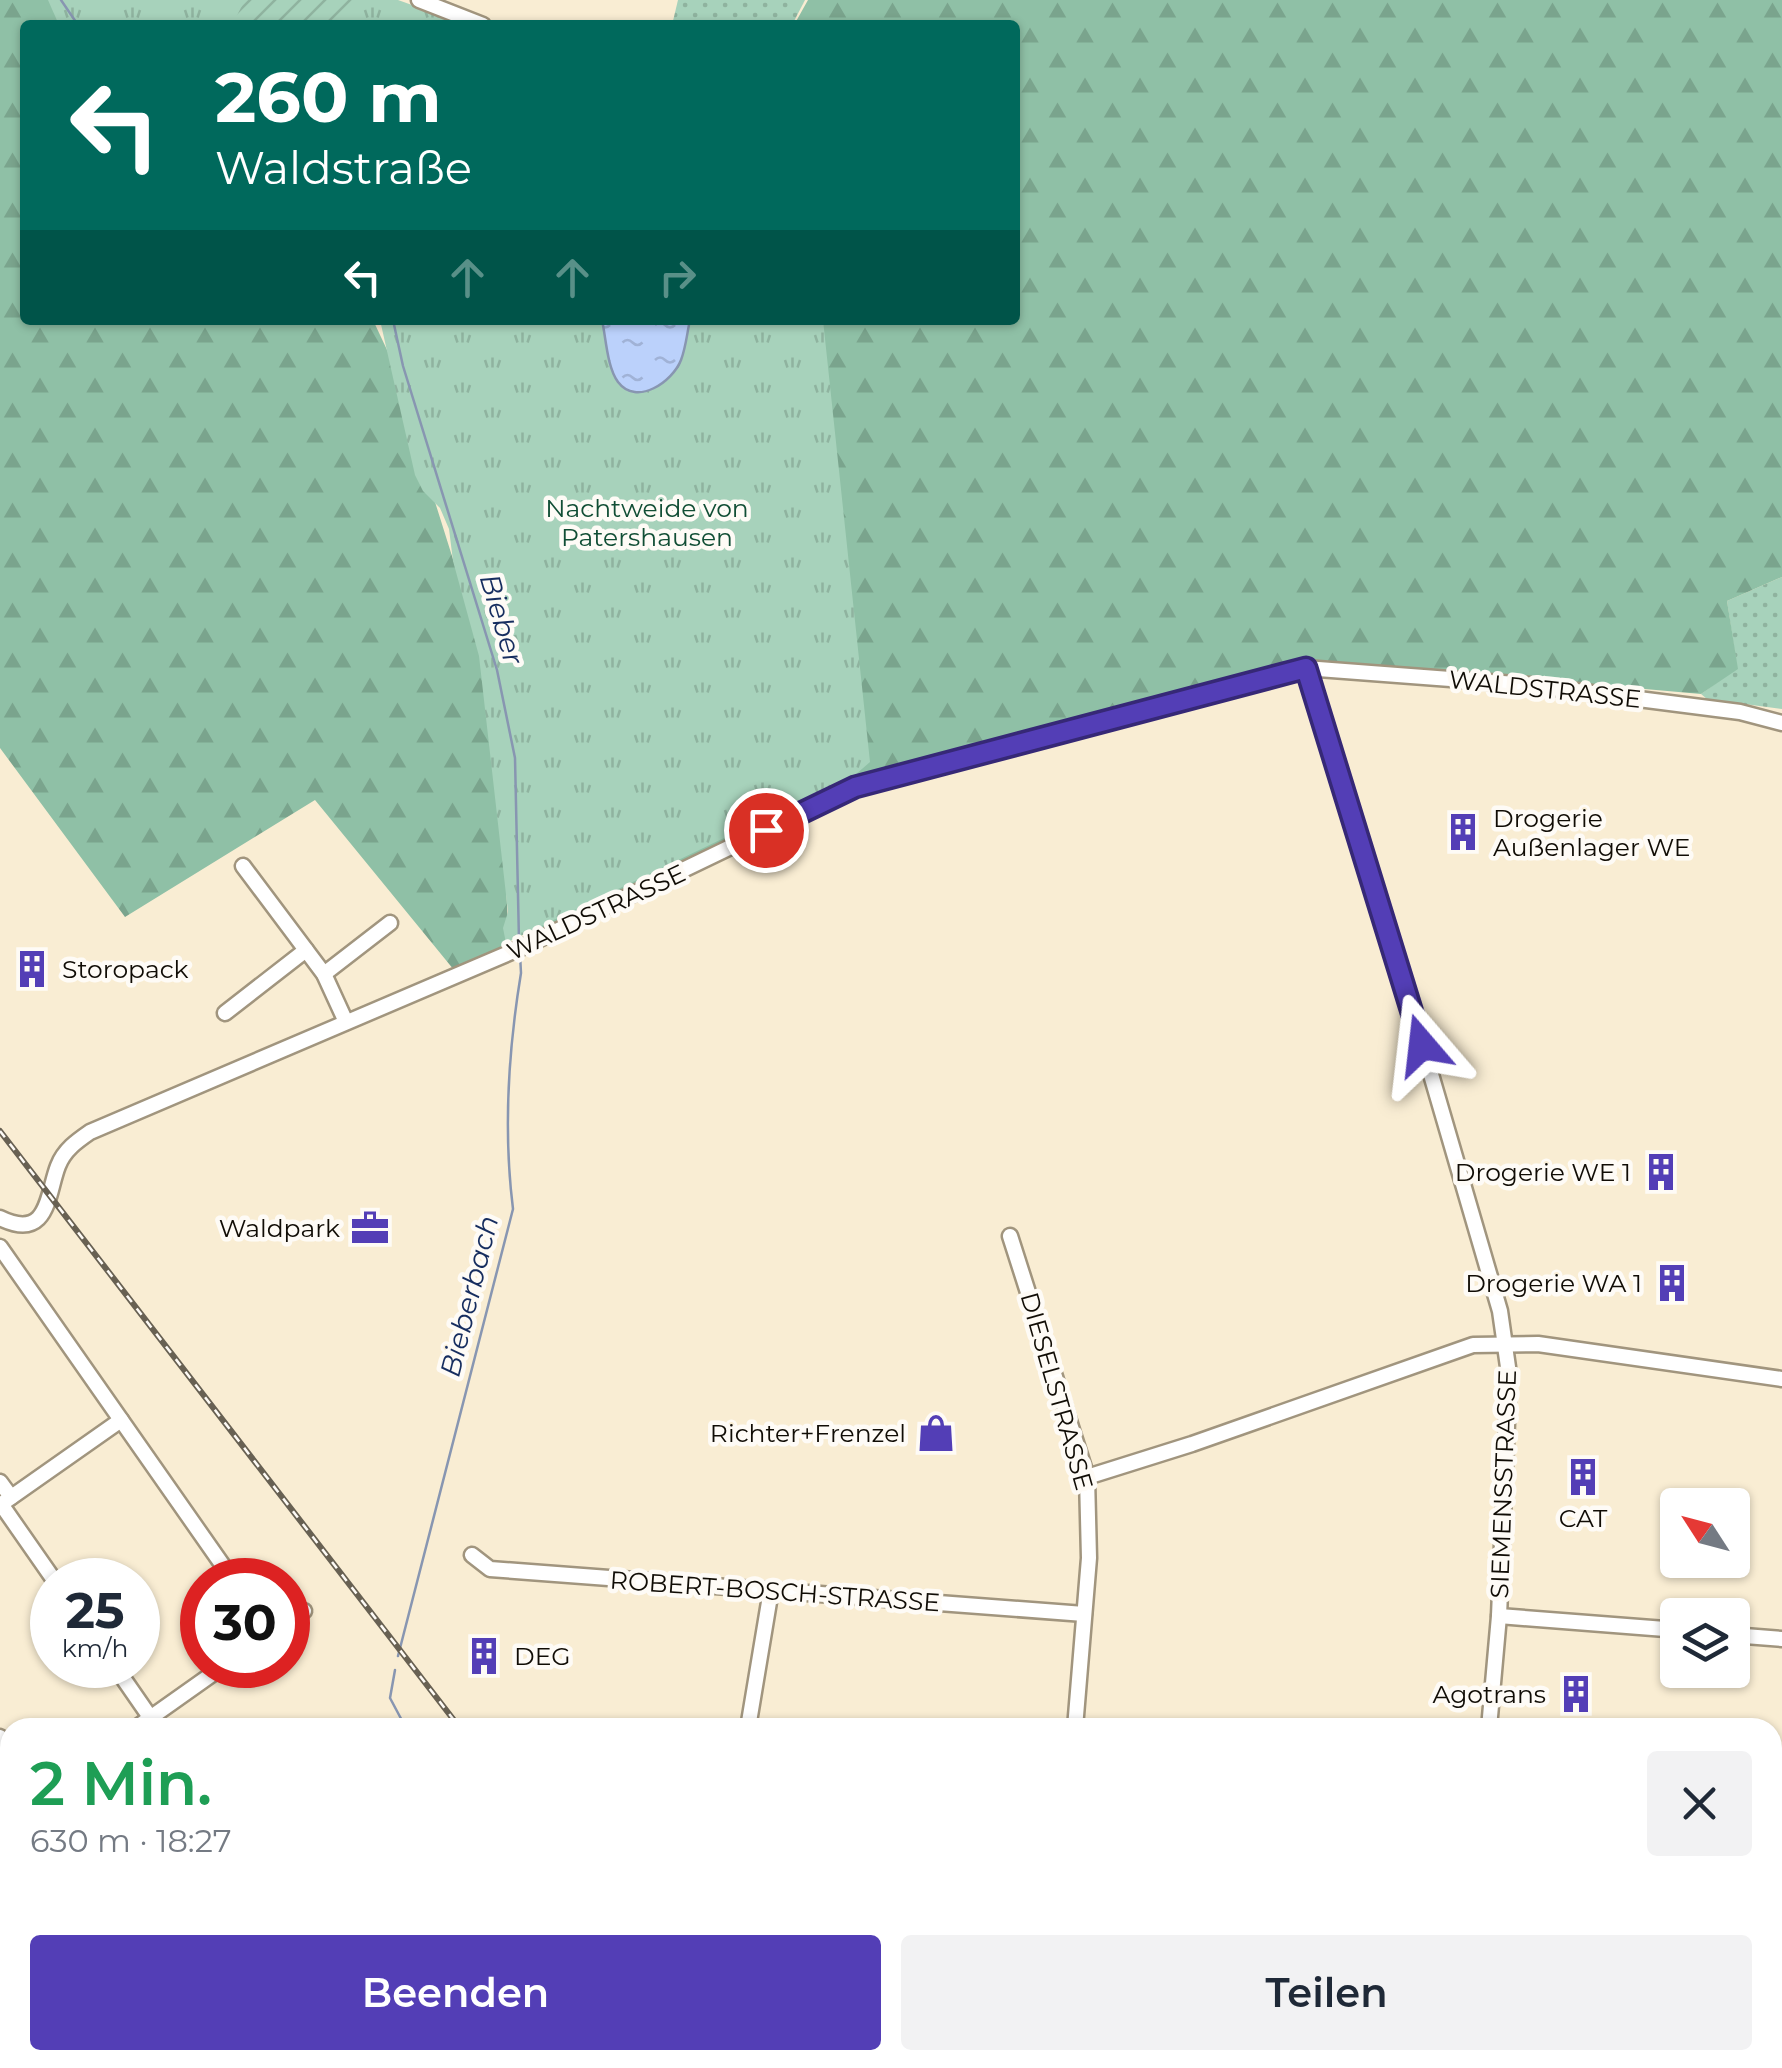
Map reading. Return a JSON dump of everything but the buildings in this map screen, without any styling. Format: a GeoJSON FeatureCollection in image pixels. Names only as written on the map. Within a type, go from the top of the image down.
{"type":"FeatureCollection","features":[{"type":"Feature","properties":{"kind":"street"},"geometry":{"type":"LineString","coordinates":[[419,0],[469,20]]}},
{"type":"Feature","properties":{"kind":"street"},"geometry":{"type":"LineString","coordinates":[[1306,668],[1422,1045]]}},
{"type":"Feature","properties":{"kind":"street","name":"WALDSTRASSE"},"geometry":{"type":"LineString","coordinates":[[0,1218],[22,1223],[41,1216],[50,1202],[64,1155],[90,1132],[518,950],[855,787],[1306,668],[1529,685],[1740,712],[1782,723]]}},
{"type":"Feature","properties":{"kind":"street"},"geometry":{"type":"LineString","coordinates":[[243,866],[324,974],[346,1022]]}},
{"type":"Feature","properties":{"kind":"street"},"geometry":{"type":"LineString","coordinates":[[324,974],[390,923]]}},
{"type":"Feature","properties":{"kind":"street"},"geometry":{"type":"LineString","coordinates":[[225,1013],[306,950]]}},
{"type":"Feature","properties":{"kind":"street","name":"SIEMENSSTRASSE"},"geometry":{"type":"LineString","coordinates":[[1430,1071],[1500,1311],[1509,1374],[1491,1718]]}},
{"type":"Feature","properties":{"kind":"street","name":"DIESELSTRASSE"},"geometry":{"type":"LineString","coordinates":[[1010,1236],[1087,1477],[1090,1534],[1076,1718]]}},
{"type":"Feature","properties":{"kind":"street"},"geometry":{"type":"LineString","coordinates":[[0,1247],[218,1558]]}},
{"type":"Feature","properties":{"kind":"street"},"geometry":{"type":"LineString","coordinates":[[1087,1477],[1192,1444],[1444,1352],[1486,1343],[1538,1344],[1782,1379]]}},
{"type":"Feature","properties":{"kind":"street"},"geometry":{"type":"LineString","coordinates":[[4,1502],[121,1420]]}},
{"type":"Feature","properties":{"kind":"street"},"geometry":{"type":"LineString","coordinates":[[0,1482],[4,1502],[40,1558]]}},
{"type":"Feature","properties":{"kind":"street","name":"ROBERT-BOSCH-STRASSE"},"geometry":{"type":"LineString","coordinates":[[472,1555],[490,1569],[1084,1614]]}},
{"type":"Feature","properties":{"kind":"street"},"geometry":{"type":"LineString","coordinates":[[750,1718],[771,1590]]}},
{"type":"Feature","properties":{"kind":"street"},"geometry":{"type":"LineString","coordinates":[[1499,1616],[1660,1629]]}},
{"type":"Feature","properties":{"kind":"street"},"geometry":{"type":"LineString","coordinates":[[1750,1636],[1782,1639]]}},
{"type":"Feature","properties":{"kind":"street"},"geometry":{"type":"LineString","coordinates":[[130,1688],[150,1718],[192,1688]]}},
{"type":"Feature","properties":{"kind":"green space"},"geometry":{"type":"Polygon","coordinates":[[[0,0],[57,0],[65,20],[20,20],[20,325],[375,325],[388,352],[489,674],[500,761],[509,946],[454,970],[315,800],[125,917],[0,748],[0,0]]]}},
{"type":"Feature","properties":{"kind":"green space"},"geometry":{"type":"Polygon","coordinates":[[[48,0],[398,0],[454,20],[57,20],[48,0]]]}},
{"type":"Feature","properties":{"kind":"green space"},"geometry":{"type":"Polygon","coordinates":[[[245,0],[362,0],[350,20],[235,20],[245,0]]]}},
{"type":"Feature","properties":{"kind":"green space"},"geometry":{"type":"Polygon","coordinates":[[[678,0],[805,0],[795,20],[673,20],[678,0]]]}},
{"type":"Feature","properties":{"kind":"green space"},"geometry":{"type":"Polygon","coordinates":[[[808,0],[1782,0],[1782,577],[1727,601],[1738,669],[1701,694],[1318,660],[862,777],[526,938],[519,756],[414,325],[1020,325],[1020,20],[797,20],[808,0]]]}},
{"type":"Feature","properties":{"kind":"green space","name":"Nachtweide von Patershausen"},"geometry":{"type":"Polygon","coordinates":[[[381,325],[824,325],[870,762],[855,775],[506,943],[503,928],[508,912],[479,656],[453,561],[449,529],[440,508],[423,491],[415,475],[381,325]]]}},
{"type":"Feature","properties":{"kind":"green space"},"geometry":{"type":"Polygon","coordinates":[[[1782,577],[1782,709],[1707,699],[1701,694],[1737,668],[1727,601],[1782,577]]]}},
{"type":"Feature","properties":{"kind":"water"},"geometry":{"type":"Polygon","coordinates":[[[603,325],[689,325],[677,368],[663,383],[644,392],[626,389],[618,382],[603,325]]]}},
{"type":"Feature","properties":{"kind":"waterway","name":"Bieber"},"geometry":{"type":"LineString","coordinates":[[61,0],[75,20]]}},
{"type":"Feature","properties":{"kind":"waterway","name":"Bieber"},"geometry":{"type":"LineString","coordinates":[[394,325],[403,366],[497,670],[515,758],[519,941]]}},
{"type":"Feature","properties":{"kind":"waterway","name":"Bieberbach"},"geometry":{"type":"LineString","coordinates":[[398,1656],[513,1209],[508,1091],[520,954]]}},
{"type":"Feature","properties":{"kind":"waterway","name":"Bieberbach"},"geometry":{"type":"LineString","coordinates":[[395,1670],[390,1698],[401,1718]]}},
{"type":"Feature","properties":{"kind":"railway"},"geometry":{"type":"LineString","coordinates":[[0,1131],[452,1718]]}},
{"type":"Feature","properties":{"kind":"place","name":"Drogerie Außenlager WE"},"geometry":{"type":"Point","coordinates":[1463,832]}},
{"type":"Feature","properties":{"kind":"place","name":"Storopack"},"geometry":{"type":"Point","coordinates":[32,969]}},
{"type":"Feature","properties":{"kind":"place","name":"Drogerie WE 1"},"geometry":{"type":"Point","coordinates":[1661,1172]}},
{"type":"Feature","properties":{"kind":"place","name":"Waldpark"},"geometry":{"type":"Point","coordinates":[370,1228]}},
{"type":"Feature","properties":{"kind":"place","name":"Drogerie WA 1"},"geometry":{"type":"Point","coordinates":[1672,1283]}},
{"type":"Feature","properties":{"kind":"place","name":"Richter+Frenzel"},"geometry":{"type":"Point","coordinates":[936,1433]}},
{"type":"Feature","properties":{"kind":"place","name":"CAT"},"geometry":{"type":"Point","coordinates":[1583,1477]}},
{"type":"Feature","properties":{"kind":"place","name":"DEG"},"geometry":{"type":"Point","coordinates":[484,1656]}},
{"type":"Feature","properties":{"kind":"place","name":"Agotrans"},"geometry":{"type":"Point","coordinates":[1576,1694]}},
{"type":"Feature","properties":{"kind":"route"},"geometry":{"type":"LineString","coordinates":[[766,830],[855,787],[1306,668],[1422,1045]]}}]}
